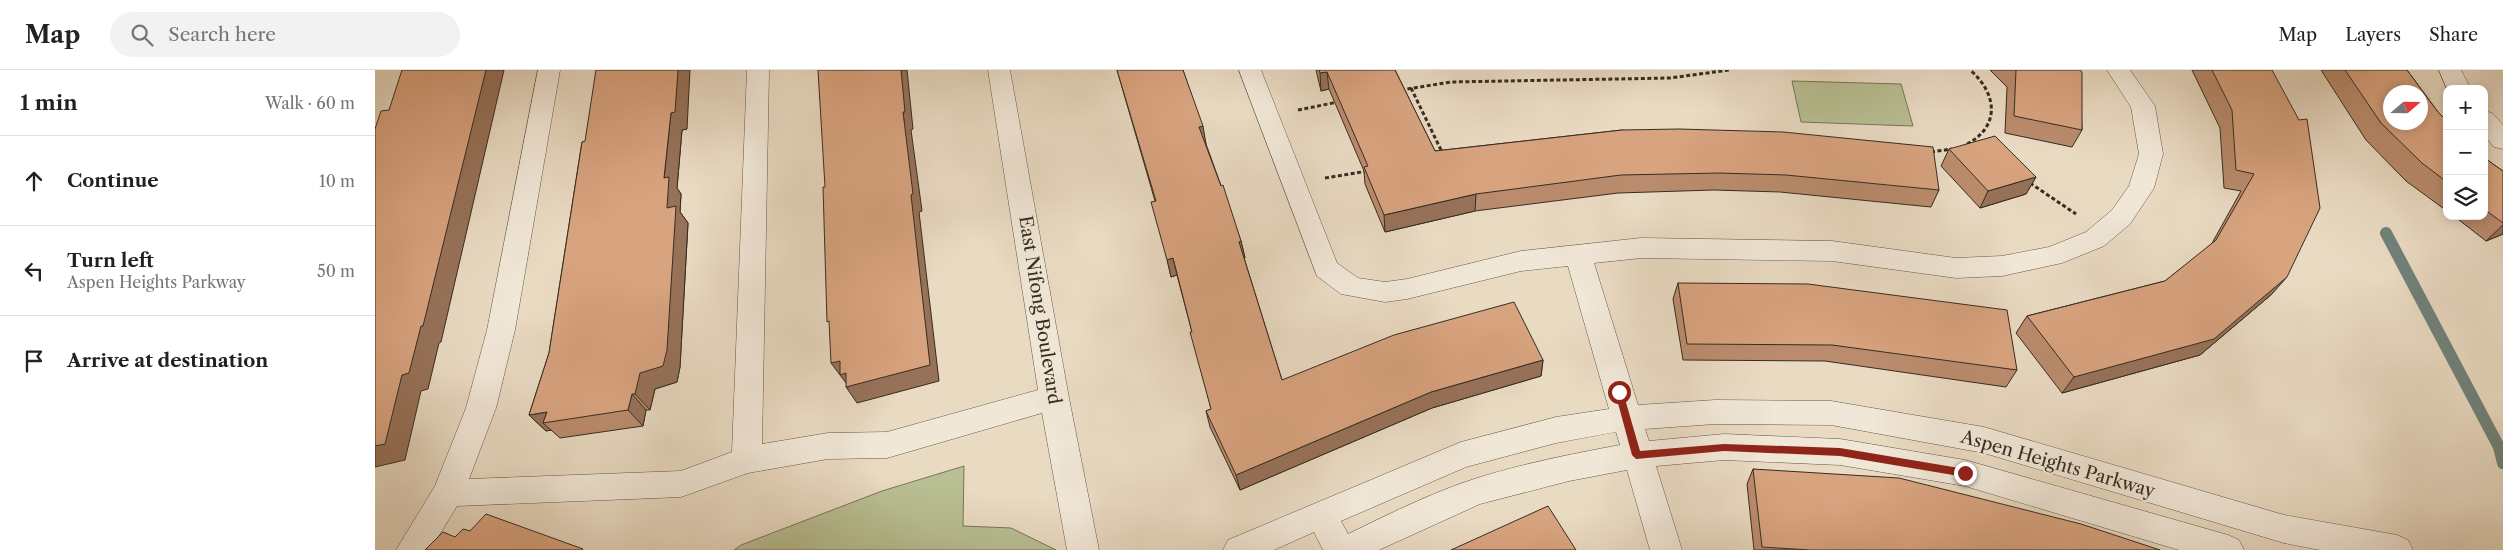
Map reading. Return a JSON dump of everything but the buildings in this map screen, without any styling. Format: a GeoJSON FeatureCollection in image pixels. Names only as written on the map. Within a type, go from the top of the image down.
{"type":"FeatureCollection","features":[{"type":"Feature","properties":{"kind":"street"},"geometry":{"type":"LineString","coordinates":[[412,550],[448,493],[481,408],[501,330],[549,70]]}},
{"type":"Feature","properties":{"kind":"street"},"geometry":{"type":"LineString","coordinates":[[747,460],[758,70]]}},
{"type":"Feature","properties":{"kind":"street","name":"East Nifong Boulevard"},"geometry":{"type":"LineString","coordinates":[[999,70],[1054,398],[1083,550]]}},
{"type":"Feature","properties":{"kind":"street"},"geometry":{"type":"LineString","coordinates":[[1250,70],[1326,269],[1351,287],[1392,291],[1521,260],[1641,248],[1832,251],[1956,268],[2002,266],[2053,256],[2095,239],[2121,217],[2141,188],[2151,154],[2143,106],[2118,70]]}},
{"type":"Feature","properties":{"kind":"street"},"geometry":{"type":"LineString","coordinates":[[2450,70],[2457,85]]}},
{"type":"Feature","properties":{"kind":"street"},"geometry":{"type":"LineString","coordinates":[[2488,124],[2503,141]]}},
{"type":"Feature","properties":{"kind":"street"},"geometry":{"type":"LineString","coordinates":[[1578,254],[1627,418],[1636,455],[1666,550]]}},
{"type":"Feature","properties":{"kind":"street"},"geometry":{"type":"LineString","coordinates":[[448,493],[681,484],[747,460],[828,446],[887,445],[1054,398]]}},
{"type":"Feature","properties":{"kind":"street","name":"Aspen Heights Parkway"},"geometry":{"type":"LineString","coordinates":[[1239,550],[1366,494],[1461,455],[1556,430],[1627,418],[1715,412],[1831,413],[1984,440],[2284,529],[2397,550]]}},
{"type":"Feature","properties":{"kind":"street","name":"Aspen Heights Parkway"},"geometry":{"type":"LineString","coordinates":[[1348,550],[1389,529],[1476,492],[1569,468],[1636,455],[1724,448],[1840,452],[1965,473],[2228,550]]}},
{"type":"Feature","properties":{"kind":"street"},"geometry":{"type":"LineString","coordinates":[[1321,514],[1340,550]]}},
{"type":"Feature","properties":{"kind":"path"},"geometry":{"type":"LineString","coordinates":[[1391,91],[1460,82],[1670,78],[1729,70]]}},
{"type":"Feature","properties":{"kind":"path"},"geometry":{"type":"LineString","coordinates":[[1965,145],[1979,138],[1987,129],[1991,117],[1991,102],[1984,86],[1970,70]]}},
{"type":"Feature","properties":{"kind":"path"},"geometry":{"type":"LineString","coordinates":[[1411,88],[1445,159]]}},
{"type":"Feature","properties":{"kind":"path"},"geometry":{"type":"LineString","coordinates":[[1268,116],[1344,101]]}},
{"type":"Feature","properties":{"kind":"path"},"geometry":{"type":"LineString","coordinates":[[1925,152],[1941,152],[1957,147]]}},
{"type":"Feature","properties":{"kind":"path"},"geometry":{"type":"LineString","coordinates":[[1294,185],[1346,173],[1372,170]]}},
{"type":"Feature","properties":{"kind":"path"},"geometry":{"type":"LineString","coordinates":[[2026,180],[2103,232]]}},
{"type":"Feature","properties":{"kind":"green space"},"geometry":{"type":"Polygon","coordinates":[[[1792,81],[1901,84],[1913,126],[1801,122],[1792,81]]]}},
{"type":"Feature","properties":{"kind":"green space"},"geometry":{"type":"Polygon","coordinates":[[[964,466],[963,526],[1011,528],[1056,550],[734,550],[741,545],[882,491],[964,466]]]}},
{"type":"Feature","properties":{"kind":"waterway"},"geometry":{"type":"LineString","coordinates":[[2386,233],[2499,447],[2503,463]]}},
{"type":"Feature","properties":{"kind":"route"},"geometry":{"type":"LineString","coordinates":[[1619,392],[1636,455],[1724,448],[1840,452],[1965,473]]}}]}
